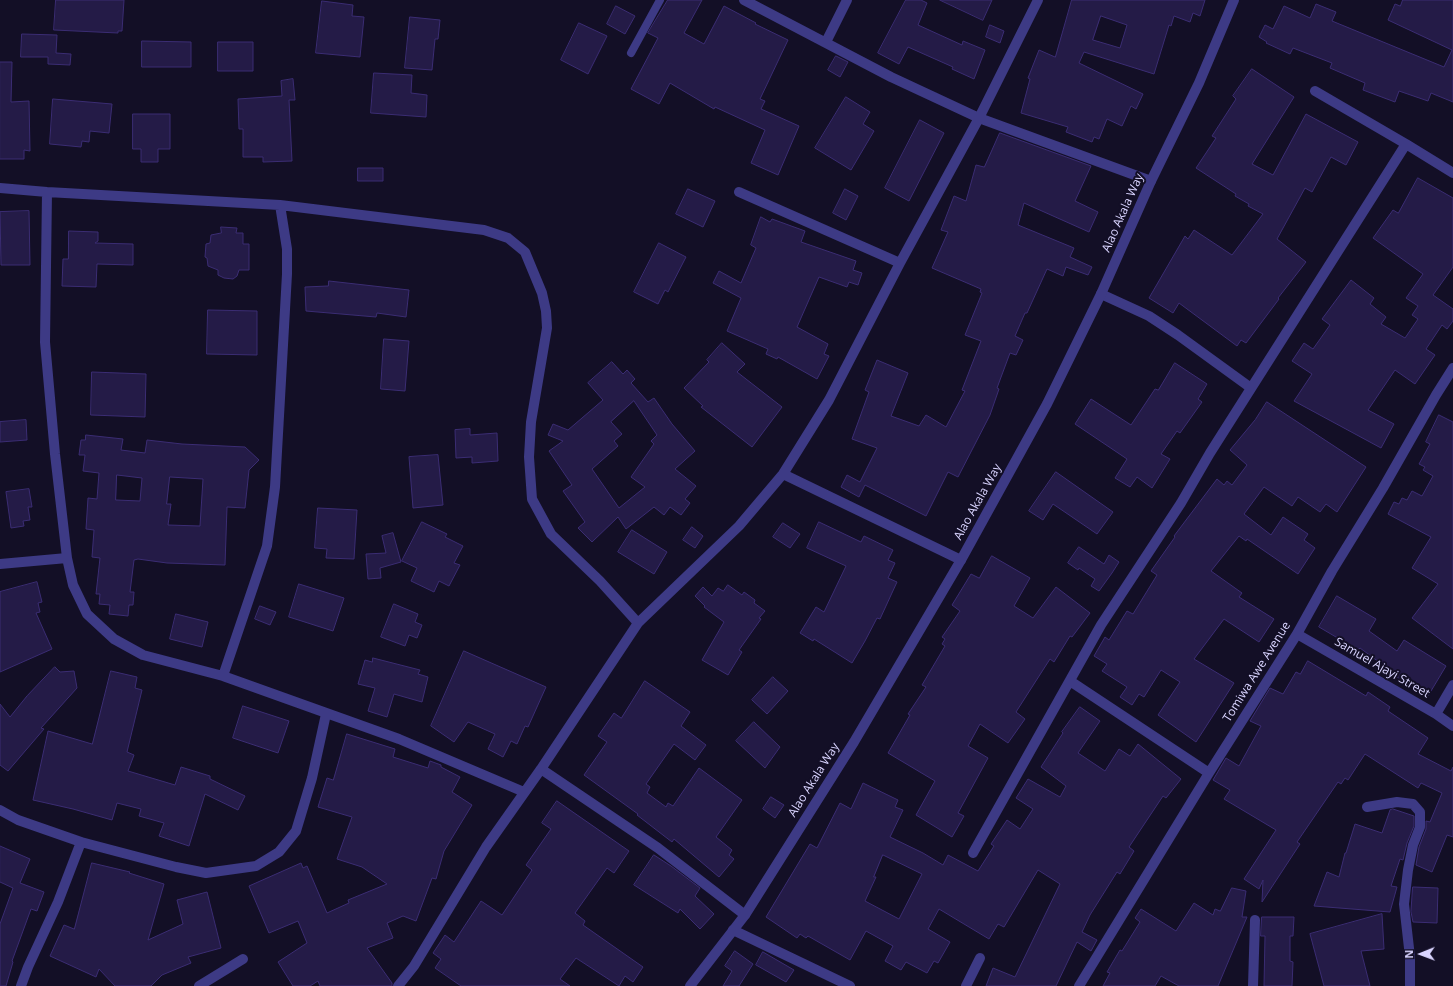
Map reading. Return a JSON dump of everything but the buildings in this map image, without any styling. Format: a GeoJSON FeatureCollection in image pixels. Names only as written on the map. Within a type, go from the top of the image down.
{"type":"FeatureCollection","features":[{"type":"Feature","properties":{"kind":"street"},"geometry":{"type":"LineString","coordinates":[[744,0],[891,77],[979,118],[1151,181]]}},
{"type":"Feature","properties":{"kind":"street"},"geometry":{"type":"LineString","coordinates":[[826,42],[847,0]]}},
{"type":"Feature","properties":{"kind":"street"},"geometry":{"type":"LineString","coordinates":[[398,986],[414,966],[486,847],[541,769],[638,623],[739,526],[783,474],[829,400],[900,263],[979,118],[1038,0]]}},
{"type":"Feature","properties":{"kind":"street","name":"Alao Akala Way"},"geometry":{"type":"LineString","coordinates":[[690,986],[745,915],[854,742],[961,560],[1047,404],[1101,294],[1151,181],[1199,82],[1234,0]]}},
{"type":"Feature","properties":{"kind":"street"},"geometry":{"type":"LineString","coordinates":[[1315,91],[1453,173]]}},
{"type":"Feature","properties":{"kind":"street"},"geometry":{"type":"LineString","coordinates":[[973,853],[1105,619],[1181,503],[1210,453],[1406,144]]}},
{"type":"Feature","properties":{"kind":"street"},"geometry":{"type":"LineString","coordinates":[[0,188],[280,205],[484,230],[508,238],[525,252],[542,293],[546,311],[547,328],[531,422],[529,457],[532,498],[551,534],[600,581],[638,623]]}},
{"type":"Feature","properties":{"kind":"street"},"geometry":{"type":"LineString","coordinates":[[47,192],[45,342],[55,454],[67,558],[73,586],[87,614],[114,639],[143,655],[224,676],[326,714],[399,739],[524,792]]}},
{"type":"Feature","properties":{"kind":"street"},"geometry":{"type":"LineString","coordinates":[[739,192],[900,263]]}},
{"type":"Feature","properties":{"kind":"street"},"geometry":{"type":"LineString","coordinates":[[224,676],[267,546],[275,487],[287,274],[287,249],[280,205]]}},
{"type":"Feature","properties":{"kind":"street"},"geometry":{"type":"LineString","coordinates":[[1101,294],[1149,316],[1178,335],[1251,388]]}},
{"type":"Feature","properties":{"kind":"street","name":"Tomiwa Awe Avenue"},"geometry":{"type":"LineString","coordinates":[[1079,986],[1208,773],[1297,634],[1332,571],[1383,488],[1453,368]]}},
{"type":"Feature","properties":{"kind":"street"},"geometry":{"type":"LineString","coordinates":[[783,474],[961,560]]}},
{"type":"Feature","properties":{"kind":"street"},"geometry":{"type":"LineString","coordinates":[[0,564],[67,558]]}},
{"type":"Feature","properties":{"kind":"street","name":"Samuel Ajayi Street"},"geometry":{"type":"LineString","coordinates":[[1297,634],[1436,714],[1453,726]]}},
{"type":"Feature","properties":{"kind":"street"},"geometry":{"type":"LineString","coordinates":[[1070,681],[1208,773]]}},
{"type":"Feature","properties":{"kind":"street"},"geometry":{"type":"LineString","coordinates":[[1436,714],[1453,685]]}},
{"type":"Feature","properties":{"kind":"street"},"geometry":{"type":"LineString","coordinates":[[0,810],[18,820],[81,842],[206,873],[256,866],[279,852],[296,831],[312,778],[326,714]]}},
{"type":"Feature","properties":{"kind":"street"},"geometry":{"type":"LineString","coordinates":[[541,769],[658,848],[745,915]]}},
{"type":"Feature","properties":{"kind":"street"},"geometry":{"type":"LineString","coordinates":[[1367,807],[1397,802],[1413,804],[1420,812],[1420,827],[1413,846],[1408,870],[1404,904],[1410,957],[1410,986]]}},
{"type":"Feature","properties":{"kind":"street"},"geometry":{"type":"LineString","coordinates":[[20,986],[58,902],[81,842]]}},
{"type":"Feature","properties":{"kind":"street"},"geometry":{"type":"LineString","coordinates":[[1253,986],[1255,920]]}},
{"type":"Feature","properties":{"kind":"street"},"geometry":{"type":"LineString","coordinates":[[734,930],[850,986]]}},
{"type":"Feature","properties":{"kind":"street"},"geometry":{"type":"LineString","coordinates":[[966,986],[980,958]]}},
{"type":"Feature","properties":{"kind":"street"},"geometry":{"type":"LineString","coordinates":[[199,986],[243,959]]}},
{"type":"Feature","properties":{"kind":"lane"},"geometry":{"type":"LineString","coordinates":[[631,53],[660,0]]}}]}
